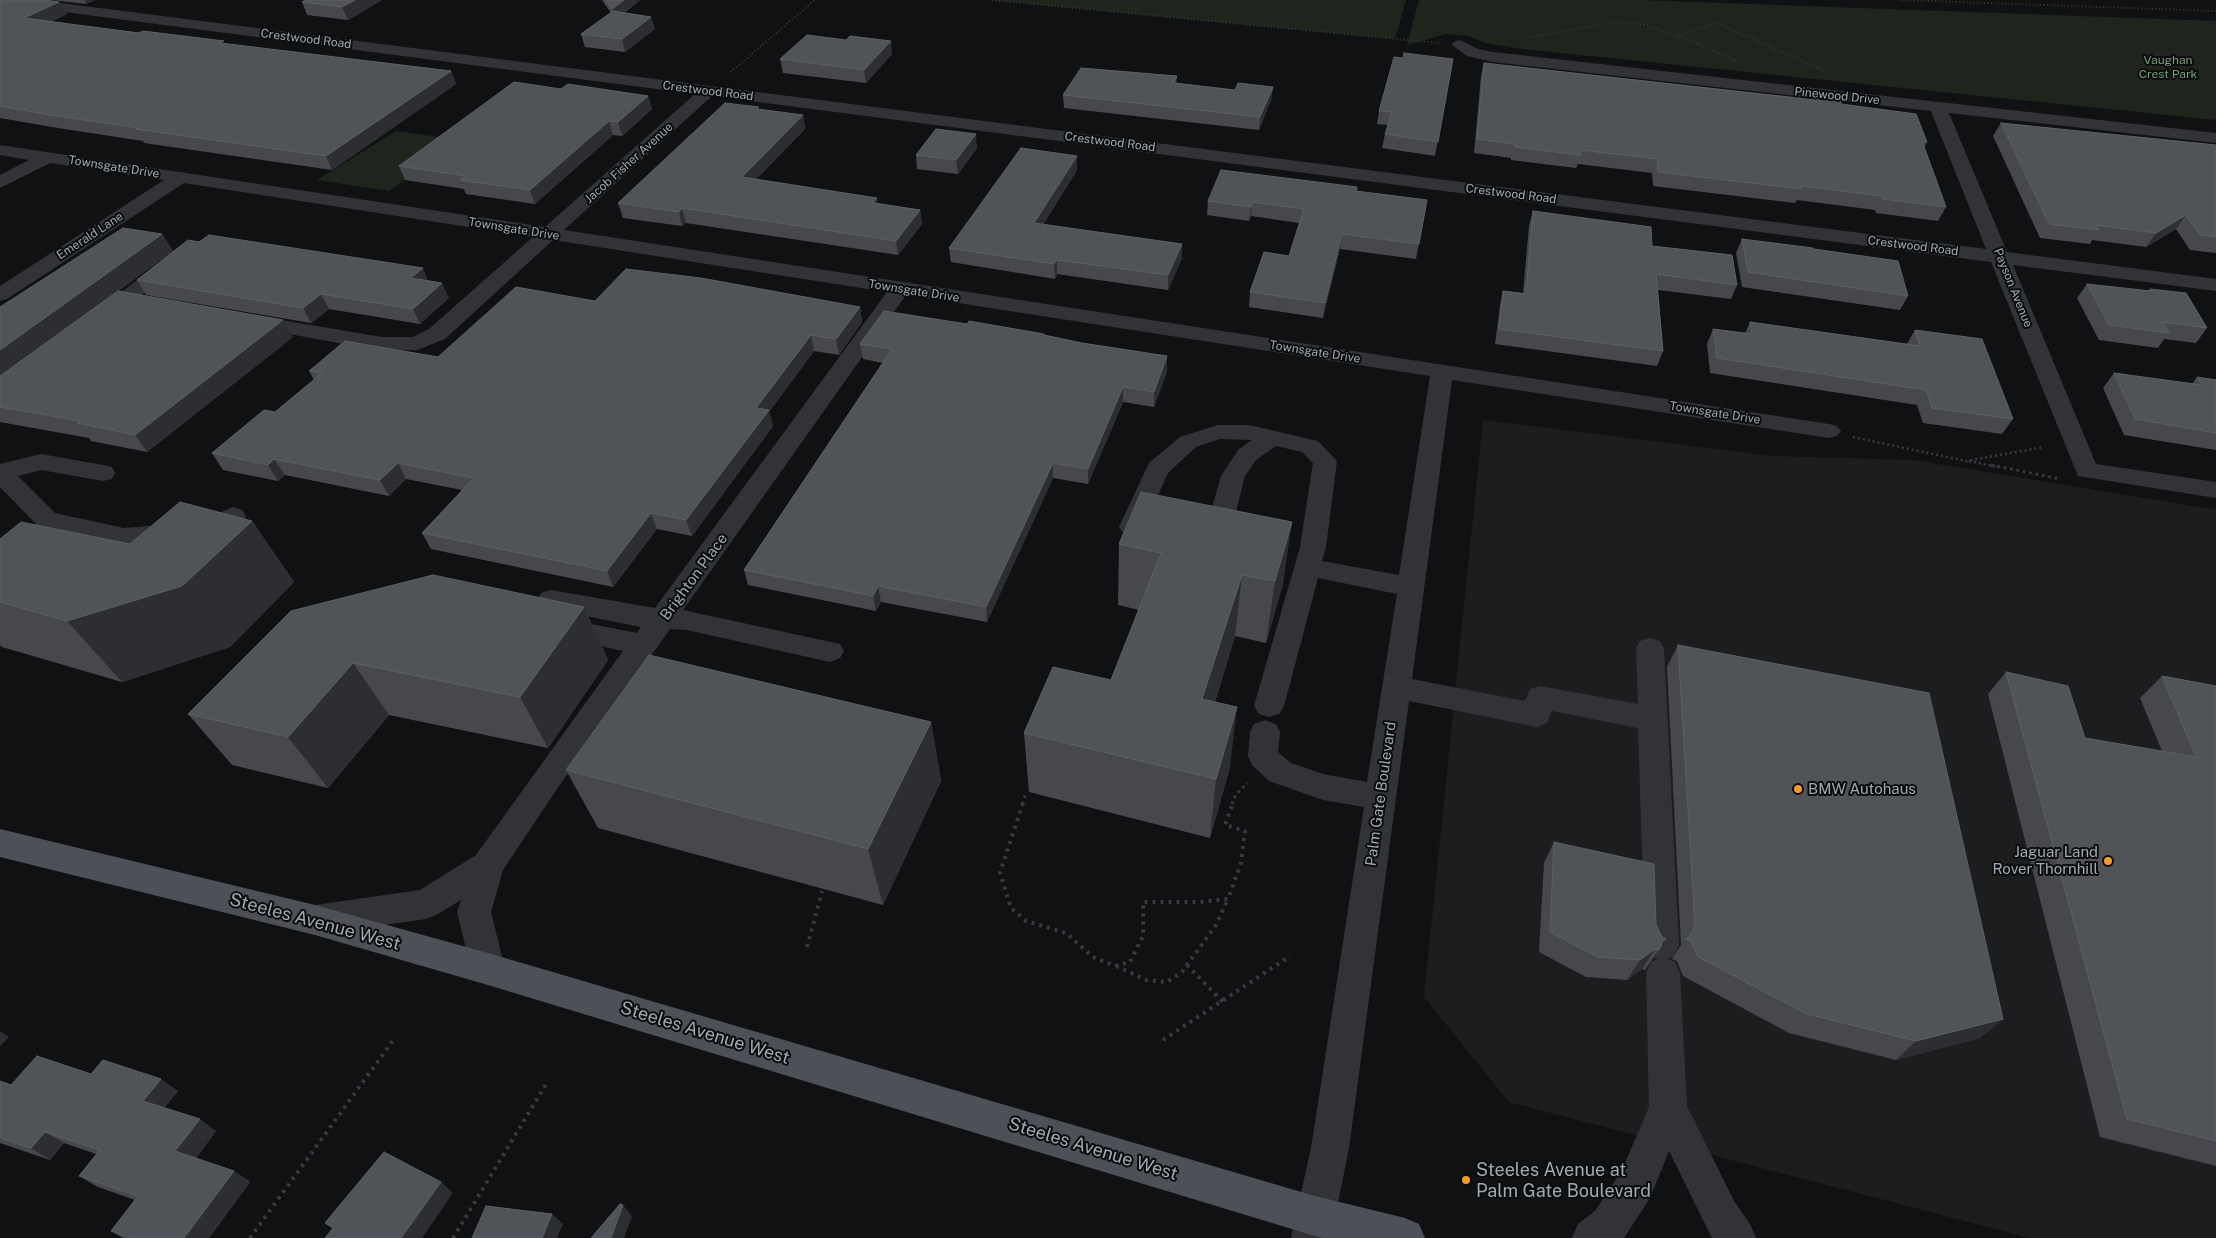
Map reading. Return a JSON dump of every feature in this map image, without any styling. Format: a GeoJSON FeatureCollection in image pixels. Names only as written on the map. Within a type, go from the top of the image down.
{"type":"FeatureCollection","features":[{"type":"Feature","properties":{"kind":"main road","name":"Steeles Avenue West"},"geometry":{"type":"LineString","coordinates":[[0,843],[315,920],[488,969],[1313,1227],[1405,1238]]}},
{"type":"Feature","properties":{"kind":"street","name":"Crestwood Road"},"geometry":{"type":"LineString","coordinates":[[3,0],[2216,286]]}},
{"type":"Feature","properties":{"kind":"street","name":"Pinewood Drive"},"geometry":{"type":"LineString","coordinates":[[1460,45],[1473,53],[1493,57],[2216,138]]}},
{"type":"Feature","properties":{"kind":"street","name":"Jacob Fisher Avenue"},"geometry":{"type":"LineString","coordinates":[[230,318],[382,344],[417,343],[437,334],[708,91]]}},
{"type":"Feature","properties":{"kind":"street","name":"Payson Avenue"},"geometry":{"type":"LineString","coordinates":[[1938,108],[2087,470],[2216,490]]}},
{"type":"Feature","properties":{"kind":"street","name":"Townsgate Drive"},"geometry":{"type":"LineString","coordinates":[[0,150],[1829,431]]}},
{"type":"Feature","properties":{"kind":"street"},"geometry":{"type":"LineString","coordinates":[[0,168],[25,154]]}},
{"type":"Feature","properties":{"kind":"street"},"geometry":{"type":"LineString","coordinates":[[0,182],[48,157]]}},
{"type":"Feature","properties":{"kind":"street","name":"Emerald Lane"},"geometry":{"type":"LineString","coordinates":[[0,295],[181,177]]}},
{"type":"Feature","properties":{"kind":"street"},"geometry":{"type":"LineString","coordinates":[[86,328],[184,255]]}},
{"type":"Feature","properties":{"kind":"street","name":"Brighton Place"},"geometry":{"type":"LineString","coordinates":[[488,969],[474,912],[488,865],[548,777],[664,619],[900,289]]}},
{"type":"Feature","properties":{"kind":"street"},"geometry":{"type":"LineString","coordinates":[[125,299],[154,304]]}},
{"type":"Feature","properties":{"kind":"street","name":"Palm Gate Boulevard"},"geometry":{"type":"LineString","coordinates":[[1313,1227],[1330,1148],[1442,372]]}},
{"type":"Feature","properties":{"kind":"street"},"geometry":{"type":"LineString","coordinates":[[1130,532],[1158,469],[1188,442],[1218,432],[1249,432],[1310,446],[1326,461],[1313,547],[1267,719],[1263,756],[1280,772],[1323,787],[1381,797]]}},
{"type":"Feature","properties":{"kind":"street"},"geometry":{"type":"LineString","coordinates":[[1212,551],[1233,476],[1247,455],[1272,436]]}},
{"type":"Feature","properties":{"kind":"street"},"geometry":{"type":"LineString","coordinates":[[103,473],[42,462],[0,472],[10,497],[40,527],[124,537],[202,530],[233,516]]}},
{"type":"Feature","properties":{"kind":"street"},"geometry":{"type":"LineString","coordinates":[[168,534],[173,560]]}},
{"type":"Feature","properties":{"kind":"street"},"geometry":{"type":"LineString","coordinates":[[90,554],[124,537]]}},
{"type":"Feature","properties":{"kind":"street"},"geometry":{"type":"LineString","coordinates":[[1307,567],[1411,587]]}},
{"type":"Feature","properties":{"kind":"street"},"geometry":{"type":"LineString","coordinates":[[645,645],[551,613],[687,620],[830,650]]}},
{"type":"Feature","properties":{"kind":"street"},"geometry":{"type":"LineString","coordinates":[[1650,648],[1668,1108],[1720,1215],[1736,1238]]}},
{"type":"Feature","properties":{"kind":"street"},"geometry":{"type":"LineString","coordinates":[[1397,687],[1537,715],[1540,697],[1653,719]]}},
{"type":"Feature","properties":{"kind":"street","name":"Brighton Place"},"geometry":{"type":"LineString","coordinates":[[315,920],[426,904],[488,865]]}},
{"type":"Feature","properties":{"kind":"street"},"geometry":{"type":"LineString","coordinates":[[1592,1238],[1609,1225],[1636,1184],[1668,1108]]}},
{"type":"Feature","properties":{"kind":"path"},"geometry":{"type":"LineString","coordinates":[[708,91],[815,0]]}},
{"type":"Feature","properties":{"kind":"path"},"geometry":{"type":"LineString","coordinates":[[992,0],[1460,45]]}},
{"type":"Feature","properties":{"kind":"path"},"geometry":{"type":"LineString","coordinates":[[1900,0],[2216,11]]}},
{"type":"Feature","properties":{"kind":"path"},"geometry":{"type":"LineString","coordinates":[[1526,38],[1615,22],[1647,25],[1712,49],[1742,64]]}},
{"type":"Feature","properties":{"kind":"path"},"geometry":{"type":"LineString","coordinates":[[1678,36],[1717,23],[1834,74]]}},
{"type":"Feature","properties":{"kind":"path"},"geometry":{"type":"LineString","coordinates":[[1829,431],[1966,461],[2064,479]]}},
{"type":"Feature","properties":{"kind":"path"},"geometry":{"type":"LineString","coordinates":[[1966,461],[2015,454],[2044,446]]}},
{"type":"Feature","properties":{"kind":"path"},"geometry":{"type":"LineString","coordinates":[[1026,793],[1000,873],[1011,908],[1026,921],[1066,933],[1093,957],[1146,980],[1167,982],[1182,972],[1216,925],[1228,899],[1241,863],[1245,831],[1225,826],[1236,794],[1250,781]]}},
{"type":"Feature","properties":{"kind":"path"},"geometry":{"type":"LineString","coordinates":[[807,947],[822,891]]}},
{"type":"Feature","properties":{"kind":"path"},"geometry":{"type":"LineString","coordinates":[[1115,966],[1130,962],[1143,936],[1143,902],[1200,902],[1228,899]]}},
{"type":"Feature","properties":{"kind":"path"},"geometry":{"type":"LineString","coordinates":[[1163,1040],[1290,956]]}},
{"type":"Feature","properties":{"kind":"path"},"geometry":{"type":"LineString","coordinates":[[1187,965],[1223,1002]]}},
{"type":"Feature","properties":{"kind":"path"},"geometry":{"type":"LineString","coordinates":[[250,1238],[394,1039]]}},
{"type":"Feature","properties":{"kind":"path"},"geometry":{"type":"LineString","coordinates":[[453,1238],[548,1081]]}},
{"type":"Feature","properties":{"kind":"shaded area"},"geometry":{"type":"Polygon","coordinates":[[[1483,420],[1773,456],[1913,460],[2216,510],[2216,1238],[2030,1238],[1509,1102],[1424,997],[1483,420]]]}},
{"type":"Feature","properties":{"kind":"green space"},"geometry":{"type":"Polygon","coordinates":[[[992,0],[1406,0],[1395,39],[992,0]]]}},
{"type":"Feature","properties":{"kind":"green space","name":"Vaughan Crest Park"},"geometry":{"type":"Polygon","coordinates":[[[1419,0],[1641,0],[2216,21],[2216,120],[1522,49],[1486,43],[1468,36],[1446,34],[1407,45],[1419,0]]]}},
{"type":"Feature","properties":{"kind":"green space"},"geometry":{"type":"Polygon","coordinates":[[[396,131],[459,140],[389,191],[317,180],[396,131]]]}},
{"type":"Feature","properties":{"kind":"building"},"geometry":{"type":"Polygon","coordinates":[[[0,0],[45,0],[59,2],[24,18],[139,33],[143,31],[224,41],[220,43],[451,71],[326,156],[136,129],[139,128],[0,106],[0,0]]]}},
{"type":"Feature","properties":{"kind":"building"},"geometry":{"type":"Polygon","coordinates":[[[306,0],[355,0],[342,7],[302,2],[306,0]]]}},
{"type":"Feature","properties":{"kind":"building"},"geometry":{"type":"Polygon","coordinates":[[[606,0],[624,0],[612,9],[606,0]]]}},
{"type":"Feature","properties":{"kind":"building"},"geometry":{"type":"Polygon","coordinates":[[[613,11],[651,17],[622,39],[581,34],[613,11]]]}},
{"type":"Feature","properties":{"kind":"building"},"geometry":{"type":"Polygon","coordinates":[[[807,35],[846,40],[850,36],[891,41],[864,70],[780,59],[807,35]]]}},
{"type":"Feature","properties":{"kind":"building"},"geometry":{"type":"Polygon","coordinates":[[[1404,53],[1453,59],[1438,142],[1385,134],[1392,112],[1379,111],[1394,57],[1403,58],[1404,53]]]}},
{"type":"Feature","properties":{"kind":"building"},"geometry":{"type":"Polygon","coordinates":[[[1484,63],[1814,100],[1814,97],[1840,100],[1841,104],[1916,114],[1927,142],[1922,141],[1946,207],[1883,199],[1882,196],[1801,186],[1802,189],[1658,172],[1657,159],[1581,150],[1580,155],[1515,147],[1515,144],[1477,139],[1484,63]]]}},
{"type":"Feature","properties":{"kind":"building"},"geometry":{"type":"Polygon","coordinates":[[[1081,68],[1177,76],[1174,83],[1235,90],[1238,83],[1273,87],[1260,117],[1063,95],[1081,68]]]}},
{"type":"Feature","properties":{"kind":"building"},"geometry":{"type":"Polygon","coordinates":[[[514,82],[561,89],[568,84],[648,96],[618,122],[609,121],[530,190],[460,180],[466,176],[399,166],[514,82]]]}},
{"type":"Feature","properties":{"kind":"building"},"geometry":{"type":"Polygon","coordinates":[[[725,103],[803,115],[742,177],[877,198],[873,203],[920,210],[896,241],[682,208],[679,212],[618,203],[725,103]]]}},
{"type":"Feature","properties":{"kind":"building"},"geometry":{"type":"Polygon","coordinates":[[[2001,123],[2216,145],[2216,237],[2200,235],[2186,215],[2156,233],[2096,225],[2099,230],[2049,224],[2001,123]]]}},
{"type":"Feature","properties":{"kind":"building"},"geometry":{"type":"Polygon","coordinates":[[[936,129],[976,134],[956,160],[916,155],[936,129]]]}},
{"type":"Feature","properties":{"kind":"building"},"geometry":{"type":"Polygon","coordinates":[[[1021,148],[1077,156],[1034,223],[1182,244],[1168,275],[1057,260],[1054,264],[949,248],[1021,148]]]}},
{"type":"Feature","properties":{"kind":"building"},"geometry":{"type":"Polygon","coordinates":[[[1221,170],[1357,187],[1356,191],[1427,200],[1419,244],[1342,234],[1325,303],[1250,292],[1264,252],[1289,256],[1304,209],[1252,202],[1251,207],[1208,201],[1221,170]]]}},
{"type":"Feature","properties":{"kind":"building"},"geometry":{"type":"Polygon","coordinates":[[[1533,211],[1651,227],[1652,246],[1732,255],[1737,285],[1656,274],[1663,351],[1499,329],[1503,291],[1526,294],[1533,211]]]}},
{"type":"Feature","properties":{"kind":"building"},"geometry":{"type":"Polygon","coordinates":[[[123,228],[162,234],[0,350],[0,307],[123,228]]]}},
{"type":"Feature","properties":{"kind":"building"},"geometry":{"type":"Polygon","coordinates":[[[209,235],[423,268],[411,278],[442,283],[413,309],[321,294],[303,308],[137,280],[188,240],[199,242],[209,235]]]}},
{"type":"Feature","properties":{"kind":"building"},"geometry":{"type":"Polygon","coordinates":[[[1742,239],[1898,261],[1908,296],[1748,272],[1742,239]]]}},
{"type":"Feature","properties":{"kind":"building"},"geometry":{"type":"Polygon","coordinates":[[[626,269],[701,278],[860,307],[836,339],[811,335],[756,408],[769,410],[686,520],[651,513],[607,571],[422,533],[474,478],[398,463],[380,480],[274,459],[268,465],[212,453],[264,410],[275,412],[322,373],[309,371],[345,341],[438,357],[516,287],[595,301],[626,269]]]}},
{"type":"Feature","properties":{"kind":"building"},"geometry":{"type":"Polygon","coordinates":[[[2087,284],[2186,293],[2207,328],[2163,322],[2169,333],[2109,325],[2087,284]]]}},
{"type":"Feature","properties":{"kind":"building"},"geometry":{"type":"Polygon","coordinates":[[[118,291],[283,320],[135,435],[77,423],[80,421],[0,407],[0,376],[118,291]]]}},
{"type":"Feature","properties":{"kind":"building"},"geometry":{"type":"Polygon","coordinates":[[[884,311],[967,324],[969,321],[1044,334],[1082,343],[1167,356],[1154,392],[1123,387],[1088,469],[1053,463],[986,607],[878,586],[873,596],[744,570],[892,349],[860,344],[884,311]]]}},
{"type":"Feature","properties":{"kind":"building"},"geometry":{"type":"Polygon","coordinates":[[[1750,322],[1920,346],[1915,330],[1982,339],[2013,419],[1932,408],[1926,390],[1717,358],[1713,329],[1752,334],[1750,322]]]}},
{"type":"Feature","properties":{"kind":"building"},"geometry":{"type":"Polygon","coordinates":[[[2114,373],[2202,385],[2197,377],[2216,380],[2216,433],[2135,419],[2114,373]]]}},
{"type":"Feature","properties":{"kind":"building"},"geometry":{"type":"Polygon","coordinates":[[[1141,492],[1292,522],[1275,581],[1242,575],[1202,699],[1237,707],[1216,779],[1024,733],[1053,667],[1111,680],[1161,553],[1119,544],[1141,492]]]}},
{"type":"Feature","properties":{"kind":"building"},"geometry":{"type":"Polygon","coordinates":[[[180,502],[252,521],[182,586],[67,621],[0,602],[0,539],[21,522],[130,544],[180,502]]]}},
{"type":"Feature","properties":{"kind":"building"},"geometry":{"type":"Polygon","coordinates":[[[433,575],[584,607],[520,697],[353,663],[288,737],[188,714],[291,611],[433,575]]]}},
{"type":"Feature","properties":{"kind":"building","name":"BMW Autohaus"},"geometry":{"type":"Polygon","coordinates":[[[1678,645],[1929,693],[2003,1019],[1916,1041],[1807,1014],[1698,957],[1691,941],[1686,939],[1690,937],[1695,925],[1678,645]]]}},
{"type":"Feature","properties":{"kind":"building"},"geometry":{"type":"Polygon","coordinates":[[[649,655],[931,722],[868,849],[566,770],[649,655]]]}},
{"type":"Feature","properties":{"kind":"building","name":"Jaguar Land Rover Thornhill"},"geometry":{"type":"Polygon","coordinates":[[[2006,672],[2068,686],[2085,738],[2196,757],[2162,676],[2216,686],[2216,1141],[2127,1119],[2006,672]]]}},
{"type":"Feature","properties":{"kind":"building"},"geometry":{"type":"Polygon","coordinates":[[[1554,842],[1654,864],[1656,925],[1662,937],[1666,939],[1659,950],[1655,949],[1640,960],[1598,957],[1550,932],[1554,842]]]}},
{"type":"Feature","properties":{"kind":"building"},"geometry":{"type":"Polygon","coordinates":[[[37,1056],[91,1074],[103,1060],[161,1079],[143,1101],[200,1119],[175,1151],[234,1171],[184,1238],[130,1238],[111,1231],[138,1196],[79,1176],[100,1150],[45,1132],[31,1148],[0,1138],[0,1081],[11,1085],[37,1056]]]}},
{"type":"Feature","properties":{"kind":"building"},"geometry":{"type":"Polygon","coordinates":[[[384,1152],[441,1182],[401,1238],[325,1238],[333,1228],[325,1223],[384,1152]]]}},
{"type":"Feature","properties":{"kind":"building"},"geometry":{"type":"Polygon","coordinates":[[[620,1204],[623,1205],[611,1238],[591,1238],[620,1204]]]}},
{"type":"Feature","properties":{"kind":"building"},"geometry":{"type":"Polygon","coordinates":[[[486,1206],[552,1214],[542,1238],[472,1238],[486,1206]]]}},
{"type":"Feature","properties":{"kind":"place","name":"BMW Autohaus"},"geometry":{"type":"Point","coordinates":[1798,789]}},
{"type":"Feature","properties":{"kind":"place","name":"Jaguar Land Rover Thornhill"},"geometry":{"type":"Point","coordinates":[2108,861]}},
{"type":"Feature","properties":{"kind":"place","name":"Steeles Avenue at Palm Gate Boulevard"},"geometry":{"type":"Point","coordinates":[1466,1180]}}]}
